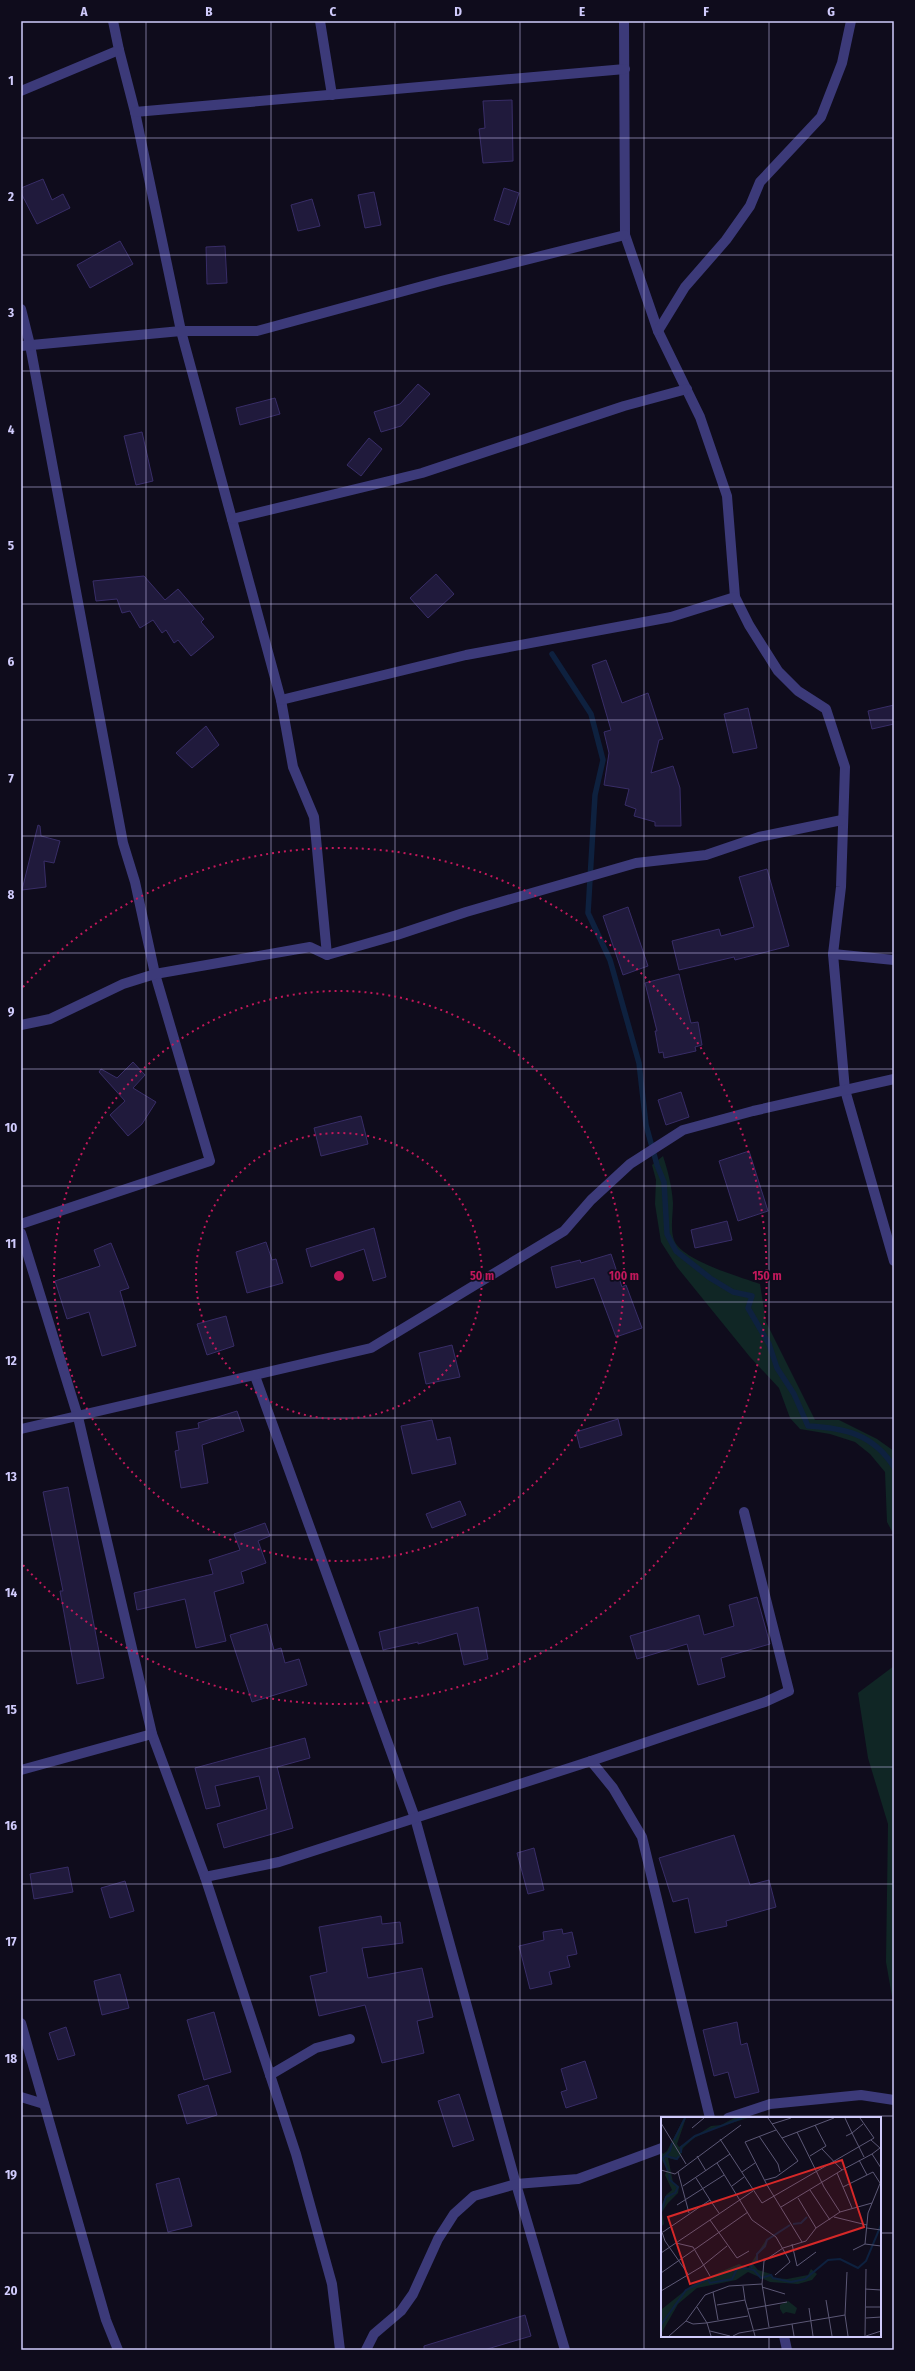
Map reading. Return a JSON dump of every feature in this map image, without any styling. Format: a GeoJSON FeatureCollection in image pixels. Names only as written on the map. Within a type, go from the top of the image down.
{"type":"FeatureCollection","features":[{"type":"Feature","properties":{"kind":"street"},"geometry":{"type":"LineString","coordinates":[[113,21],[135,112],[181,331],[281,700],[293,767],[314,817],[327,955]]}},
{"type":"Feature","properties":{"kind":"street"},"geometry":{"type":"LineString","coordinates":[[320,21],[332,95]]}},
{"type":"Feature","properties":{"kind":"street"},"geometry":{"type":"LineString","coordinates":[[624,21],[625,235],[658,331],[687,389],[726,496],[735,597],[749,625],[778,672],[798,691],[826,709],[845,767],[842,820],[841,887],[833,954],[844,1090],[894,1261]]}},
{"type":"Feature","properties":{"kind":"street"},"geometry":{"type":"LineString","coordinates":[[658,331],[685,287],[726,240],[750,206],[760,182],[821,117],[842,63],[851,21]]}},
{"type":"Feature","properties":{"kind":"street"},"geometry":{"type":"LineString","coordinates":[[21,92],[119,50]]}},
{"type":"Feature","properties":{"kind":"street"},"geometry":{"type":"LineString","coordinates":[[135,112],[625,70]]}},
{"type":"Feature","properties":{"kind":"street"},"geometry":{"type":"LineString","coordinates":[[26,346],[181,331],[257,331],[441,281],[625,235]]}},
{"type":"Feature","properties":{"kind":"street"},"geometry":{"type":"LineString","coordinates":[[21,309],[26,346],[123,844],[135,882],[155,974],[210,1161],[21,1224]]}},
{"type":"Feature","properties":{"kind":"street"},"geometry":{"type":"LineString","coordinates":[[232,518],[422,473],[624,406],[687,389]]}},
{"type":"Feature","properties":{"kind":"street"},"geometry":{"type":"LineString","coordinates":[[281,700],[466,655],[671,617],[735,597]]}},
{"type":"Feature","properties":{"kind":"street"},"geometry":{"type":"LineString","coordinates":[[21,1025],[50,1019],[123,984],[155,974],[310,947],[327,955],[636,863],[706,855],[760,838],[842,820]]}},
{"type":"Feature","properties":{"kind":"street"},"geometry":{"type":"LineString","coordinates":[[833,954],[894,960]]}},
{"type":"Feature","properties":{"kind":"street"},"geometry":{"type":"LineString","coordinates":[[21,1429],[371,1348],[564,1231],[591,1200],[630,1164],[651,1149],[683,1130],[753,1111],[894,1079]]}},
{"type":"Feature","properties":{"kind":"street"},"geometry":{"type":"LineString","coordinates":[[21,1233],[78,1417],[152,1734],[205,1877],[296,2154],[332,2284],[340,2350]]}},
{"type":"Feature","properties":{"kind":"street"},"geometry":{"type":"LineString","coordinates":[[254,1376],[415,1818],[516,2184],[565,2350]]}},
{"type":"Feature","properties":{"kind":"street"},"geometry":{"type":"LineString","coordinates":[[205,1877],[279,1862],[591,1761],[765,1702],[789,1691],[744,1512]]}},
{"type":"Feature","properties":{"kind":"street"},"geometry":{"type":"LineString","coordinates":[[21,1770],[152,1734]]}},
{"type":"Feature","properties":{"kind":"street"},"geometry":{"type":"LineString","coordinates":[[591,1761],[614,1788],[642,1837],[710,2117]]}},
{"type":"Feature","properties":{"kind":"street"},"geometry":{"type":"LineString","coordinates":[[21,2023],[106,2320],[118,2350]]}},
{"type":"Feature","properties":{"kind":"street"},"geometry":{"type":"LineString","coordinates":[[270,2075],[316,2048],[350,2039]]}},
{"type":"Feature","properties":{"kind":"street"},"geometry":{"type":"LineString","coordinates":[[731,2117],[770,2104],[861,2095],[894,2100]]}},
{"type":"Feature","properties":{"kind":"street"},"geometry":{"type":"LineString","coordinates":[[21,2097],[44,2104]]}},
{"type":"Feature","properties":{"kind":"street"},"geometry":{"type":"LineString","coordinates":[[366,2350],[374,2334],[401,2311],[438,2239],[454,2214],[474,2196],[516,2184],[578,2179],[661,2148]]}},
{"type":"Feature","properties":{"kind":"street"},"geometry":{"type":"LineString","coordinates":[[784,2337],[787,2350]]}},
{"type":"Feature","properties":{"kind":"green space"},"geometry":{"type":"Polygon","coordinates":[[[663,1156],[670,1179],[673,1203],[673,1235],[674,1240],[679,1247],[699,1261],[712,1267],[760,1284],[766,1322],[815,1420],[839,1420],[877,1439],[894,1451],[894,1535],[887,1522],[885,1472],[870,1454],[855,1442],[830,1434],[800,1429],[790,1418],[779,1388],[750,1357],[677,1267],[661,1242],[655,1204],[656,1180],[652,1165],[663,1156]]]}},
{"type":"Feature","properties":{"kind":"green space"},"geometry":{"type":"Polygon","coordinates":[[[894,1666],[894,2008],[886,1962],[888,1824],[868,1758],[858,1693],[894,1666]]]}},
{"type":"Feature","properties":{"kind":"building"},"geometry":{"type":"Polygon","coordinates":[[[512,100],[513,161],[483,163],[479,129],[485,128],[483,101],[512,100]]]}},
{"type":"Feature","properties":{"kind":"building"},"geometry":{"type":"Polygon","coordinates":[[[43,179],[52,200],[63,194],[70,208],[37,224],[21,193],[21,188],[43,179]]]}},
{"type":"Feature","properties":{"kind":"building"},"geometry":{"type":"Polygon","coordinates":[[[504,188],[519,193],[509,225],[494,220],[504,188]]]}},
{"type":"Feature","properties":{"kind":"building"},"geometry":{"type":"Polygon","coordinates":[[[374,192],[381,225],[365,228],[358,195],[374,192]]]}},
{"type":"Feature","properties":{"kind":"building"},"geometry":{"type":"Polygon","coordinates":[[[312,199],[320,226],[298,231],[291,205],[312,199]]]}},
{"type":"Feature","properties":{"kind":"building"},"geometry":{"type":"Polygon","coordinates":[[[120,241],[133,264],[90,288],[77,265],[120,241]]]}},
{"type":"Feature","properties":{"kind":"building"},"geometry":{"type":"Polygon","coordinates":[[[225,246],[227,283],[207,284],[206,247],[225,246]]]}},
{"type":"Feature","properties":{"kind":"building"},"geometry":{"type":"Polygon","coordinates":[[[418,384],[430,394],[401,426],[381,432],[374,412],[400,404],[418,384]]]}},
{"type":"Feature","properties":{"kind":"building"},"geometry":{"type":"Polygon","coordinates":[[[275,398],[280,414],[240,425],[236,408],[275,398]]]}},
{"type":"Feature","properties":{"kind":"building"},"geometry":{"type":"Polygon","coordinates":[[[142,432],[153,481],[136,485],[124,436],[142,432]]]}},
{"type":"Feature","properties":{"kind":"building"},"geometry":{"type":"Polygon","coordinates":[[[369,438],[382,449],[361,476],[347,465],[369,438]]]}},
{"type":"Feature","properties":{"kind":"building"},"geometry":{"type":"Polygon","coordinates":[[[436,574],[454,594],[428,618],[410,598],[436,574]]]}},
{"type":"Feature","properties":{"kind":"building"},"geometry":{"type":"Polygon","coordinates":[[[144,576],[165,600],[178,589],[204,619],[201,622],[214,637],[191,656],[178,640],[174,643],[166,630],[162,633],[153,620],[140,628],[130,611],[122,613],[117,599],[96,601],[93,581],[144,576]]]}},
{"type":"Feature","properties":{"kind":"building"},"geometry":{"type":"Polygon","coordinates":[[[606,660],[622,703],[648,693],[663,739],[659,740],[651,773],[673,766],[680,788],[681,826],[655,826],[655,822],[634,816],[636,809],[625,805],[629,789],[604,785],[609,753],[604,732],[611,730],[592,665],[606,660]]]}},
{"type":"Feature","properties":{"kind":"building"},"geometry":{"type":"Polygon","coordinates":[[[894,705],[894,724],[872,729],[868,711],[894,705]]]}},
{"type":"Feature","properties":{"kind":"building"},"geometry":{"type":"Polygon","coordinates":[[[748,708],[757,748],[733,753],[724,714],[748,708]]]}},
{"type":"Feature","properties":{"kind":"building"},"geometry":{"type":"Polygon","coordinates":[[[206,726],[219,745],[192,768],[176,753],[206,726]]]}},
{"type":"Feature","properties":{"kind":"building"},"geometry":{"type":"Polygon","coordinates":[[[38,825],[40,826],[41,836],[60,841],[54,863],[44,861],[46,887],[22,890],[38,825]]]}},
{"type":"Feature","properties":{"kind":"building"},"geometry":{"type":"Polygon","coordinates":[[[767,869],[789,946],[735,960],[734,957],[679,970],[672,941],[719,929],[721,936],[754,927],[739,877],[767,869]]]}},
{"type":"Feature","properties":{"kind":"building"},"geometry":{"type":"Polygon","coordinates":[[[628,907],[648,966],[623,975],[603,916],[628,907]]]}},
{"type":"Feature","properties":{"kind":"building"},"geometry":{"type":"Polygon","coordinates":[[[679,974],[691,1023],[698,1022],[702,1045],[695,1047],[696,1051],[664,1058],[663,1052],[659,1053],[655,1031],[657,1031],[645,983],[679,974]]]}},
{"type":"Feature","properties":{"kind":"building"},"geometry":{"type":"Polygon","coordinates":[[[133,1062],[145,1075],[133,1088],[156,1102],[142,1124],[128,1136],[110,1115],[125,1101],[99,1072],[101,1069],[117,1078],[133,1062]]]}},
{"type":"Feature","properties":{"kind":"building"},"geometry":{"type":"Polygon","coordinates":[[[681,1092],[689,1117],[666,1125],[658,1100],[681,1092]]]}},
{"type":"Feature","properties":{"kind":"building"},"geometry":{"type":"Polygon","coordinates":[[[361,1116],[368,1144],[321,1156],[314,1128],[361,1116]]]}},
{"type":"Feature","properties":{"kind":"building"},"geometry":{"type":"Polygon","coordinates":[[[749,1151],[768,1211],[738,1221],[719,1161],[749,1151]]]}},
{"type":"Feature","properties":{"kind":"building"},"geometry":{"type":"Polygon","coordinates":[[[727,1221],[732,1240],[695,1248],[691,1230],[727,1221]]]}},
{"type":"Feature","properties":{"kind":"building"},"geometry":{"type":"Polygon","coordinates":[[[374,1228],[386,1277],[373,1281],[364,1249],[311,1267],[306,1249],[374,1228]]]}},
{"type":"Feature","properties":{"kind":"building"},"geometry":{"type":"Polygon","coordinates":[[[266,1242],[272,1260],[276,1259],[283,1283],[247,1293],[236,1252],[266,1242]]]}},
{"type":"Feature","properties":{"kind":"building"},"geometry":{"type":"Polygon","coordinates":[[[111,1243],[129,1288],[120,1291],[136,1346],[102,1356],[89,1312],[67,1319],[55,1281],[100,1266],[94,1250],[111,1243]]]}},
{"type":"Feature","properties":{"kind":"building"},"geometry":{"type":"Polygon","coordinates":[[[611,1254],[622,1287],[626,1285],[642,1328],[616,1337],[594,1278],[556,1288],[551,1267],[580,1260],[581,1263],[611,1254]]]}},
{"type":"Feature","properties":{"kind":"building"},"geometry":{"type":"Polygon","coordinates":[[[226,1316],[234,1346],[207,1355],[197,1324],[226,1316]]]}},
{"type":"Feature","properties":{"kind":"building"},"geometry":{"type":"Polygon","coordinates":[[[452,1345],[460,1377],[426,1384],[419,1353],[452,1345]]]}},
{"type":"Feature","properties":{"kind":"building"},"geometry":{"type":"Polygon","coordinates":[[[237,1411],[244,1431],[202,1445],[208,1483],[181,1488],[175,1451],[179,1450],[176,1432],[199,1428],[198,1423],[237,1411]]]}},
{"type":"Feature","properties":{"kind":"building"},"geometry":{"type":"Polygon","coordinates":[[[618,1419],[622,1435],[580,1448],[576,1432],[618,1419]]]}},
{"type":"Feature","properties":{"kind":"building"},"geometry":{"type":"Polygon","coordinates":[[[432,1420],[437,1440],[450,1437],[456,1464],[412,1474],[401,1426],[432,1420]]]}},
{"type":"Feature","properties":{"kind":"building"},"geometry":{"type":"Polygon","coordinates":[[[68,1487],[104,1678],[77,1684],[60,1591],[63,1591],[43,1492],[68,1487]]]}},
{"type":"Feature","properties":{"kind":"building"},"geometry":{"type":"Polygon","coordinates":[[[460,1501],[466,1515],[432,1528],[426,1514],[460,1501]]]}},
{"type":"Feature","properties":{"kind":"building"},"geometry":{"type":"Polygon","coordinates":[[[265,1523],[270,1536],[258,1541],[266,1563],[241,1572],[244,1583],[214,1592],[226,1641],[196,1648],[185,1599],[137,1610],[134,1593],[213,1574],[209,1560],[240,1550],[234,1534],[265,1523]]]}},
{"type":"Feature","properties":{"kind":"building"},"geometry":{"type":"Polygon","coordinates":[[[757,1597],[770,1644],[721,1658],[725,1677],[698,1685],[687,1644],[637,1659],[630,1636],[699,1615],[704,1635],[734,1626],[729,1605],[757,1597]]]}},
{"type":"Feature","properties":{"kind":"building"},"geometry":{"type":"Polygon","coordinates":[[[478,1607],[488,1659],[464,1665],[457,1633],[418,1644],[418,1642],[383,1650],[379,1632],[478,1607]]]}},
{"type":"Feature","properties":{"kind":"building"},"geometry":{"type":"Polygon","coordinates":[[[267,1624],[274,1650],[281,1648],[285,1663],[299,1659],[307,1685],[252,1702],[230,1635],[267,1624]]]}},
{"type":"Feature","properties":{"kind":"building"},"geometry":{"type":"Polygon","coordinates":[[[305,1738],[310,1758],[277,1767],[293,1828],[224,1848],[217,1824],[267,1809],[259,1776],[215,1786],[220,1806],[206,1809],[195,1768],[305,1738]]]}},
{"type":"Feature","properties":{"kind":"building"},"geometry":{"type":"Polygon","coordinates":[[[734,1835],[750,1885],[769,1880],[776,1907],[726,1921],[727,1926],[695,1933],[688,1898],[673,1902],[659,1858],[734,1835]]]}},
{"type":"Feature","properties":{"kind":"building"},"geometry":{"type":"Polygon","coordinates":[[[534,1848],[544,1890],[528,1894],[517,1853],[534,1848]]]}},
{"type":"Feature","properties":{"kind":"building"},"geometry":{"type":"Polygon","coordinates":[[[68,1867],[73,1892],[34,1899],[30,1874],[68,1867]]]}},
{"type":"Feature","properties":{"kind":"building"},"geometry":{"type":"Polygon","coordinates":[[[125,1881],[134,1911],[110,1918],[101,1888],[125,1881]]]}},
{"type":"Feature","properties":{"kind":"building"},"geometry":{"type":"Polygon","coordinates":[[[381,1916],[382,1924],[400,1922],[403,1943],[362,1948],[368,1978],[422,1968],[433,2017],[417,2021],[424,2053],[382,2063],[365,2005],[319,2016],[310,1976],[327,1972],[319,1927],[381,1916]]]}},
{"type":"Feature","properties":{"kind":"building"},"geometry":{"type":"Polygon","coordinates":[[[562,1929],[563,1934],[572,1932],[577,1954],[567,1956],[570,1967],[549,1972],[552,1984],[530,1989],[519,1946],[544,1940],[543,1932],[562,1929]]]}},
{"type":"Feature","properties":{"kind":"building"},"geometry":{"type":"Polygon","coordinates":[[[120,1974],[129,2008],[102,2015],[94,1981],[120,1974]]]}},
{"type":"Feature","properties":{"kind":"building"},"geometry":{"type":"Polygon","coordinates":[[[214,2012],[231,2072],[204,2080],[187,2020],[214,2012]]]}},
{"type":"Feature","properties":{"kind":"building"},"geometry":{"type":"Polygon","coordinates":[[[737,2022],[741,2045],[747,2043],[759,2092],[735,2098],[728,2072],[714,2076],[703,2030],[737,2022]]]}},
{"type":"Feature","properties":{"kind":"building"},"geometry":{"type":"Polygon","coordinates":[[[66,2027],[75,2055],[58,2060],[49,2033],[66,2027]]]}},
{"type":"Feature","properties":{"kind":"building"},"geometry":{"type":"Polygon","coordinates":[[[585,2061],[597,2098],[566,2108],[561,2092],[567,2090],[561,2069],[585,2061]]]}},
{"type":"Feature","properties":{"kind":"building"},"geometry":{"type":"Polygon","coordinates":[[[208,2085],[217,2115],[187,2124],[178,2095],[208,2085]]]}},
{"type":"Feature","properties":{"kind":"building"},"geometry":{"type":"Polygon","coordinates":[[[459,2094],[474,2140],[453,2147],[438,2101],[459,2094]]]}},
{"type":"Feature","properties":{"kind":"building"},"geometry":{"type":"Polygon","coordinates":[[[179,2178],[192,2226],[168,2232],[156,2184],[179,2178]]]}},
{"type":"Feature","properties":{"kind":"building"},"geometry":{"type":"Polygon","coordinates":[[[525,2315],[531,2336],[484,2350],[424,2350],[424,2346],[525,2315]]]}},
{"type":"Feature","properties":{"kind":"waterway"},"geometry":{"type":"LineString","coordinates":[[552,654],[591,714],[603,760],[595,795],[588,913],[610,960],[639,1063],[646,1125],[657,1165],[664,1182],[667,1234],[676,1251],[710,1278],[733,1292],[752,1296],[748,1308],[769,1344],[777,1368],[794,1394],[808,1426],[846,1431],[857,1435],[877,1447],[894,1467]]}}]}
